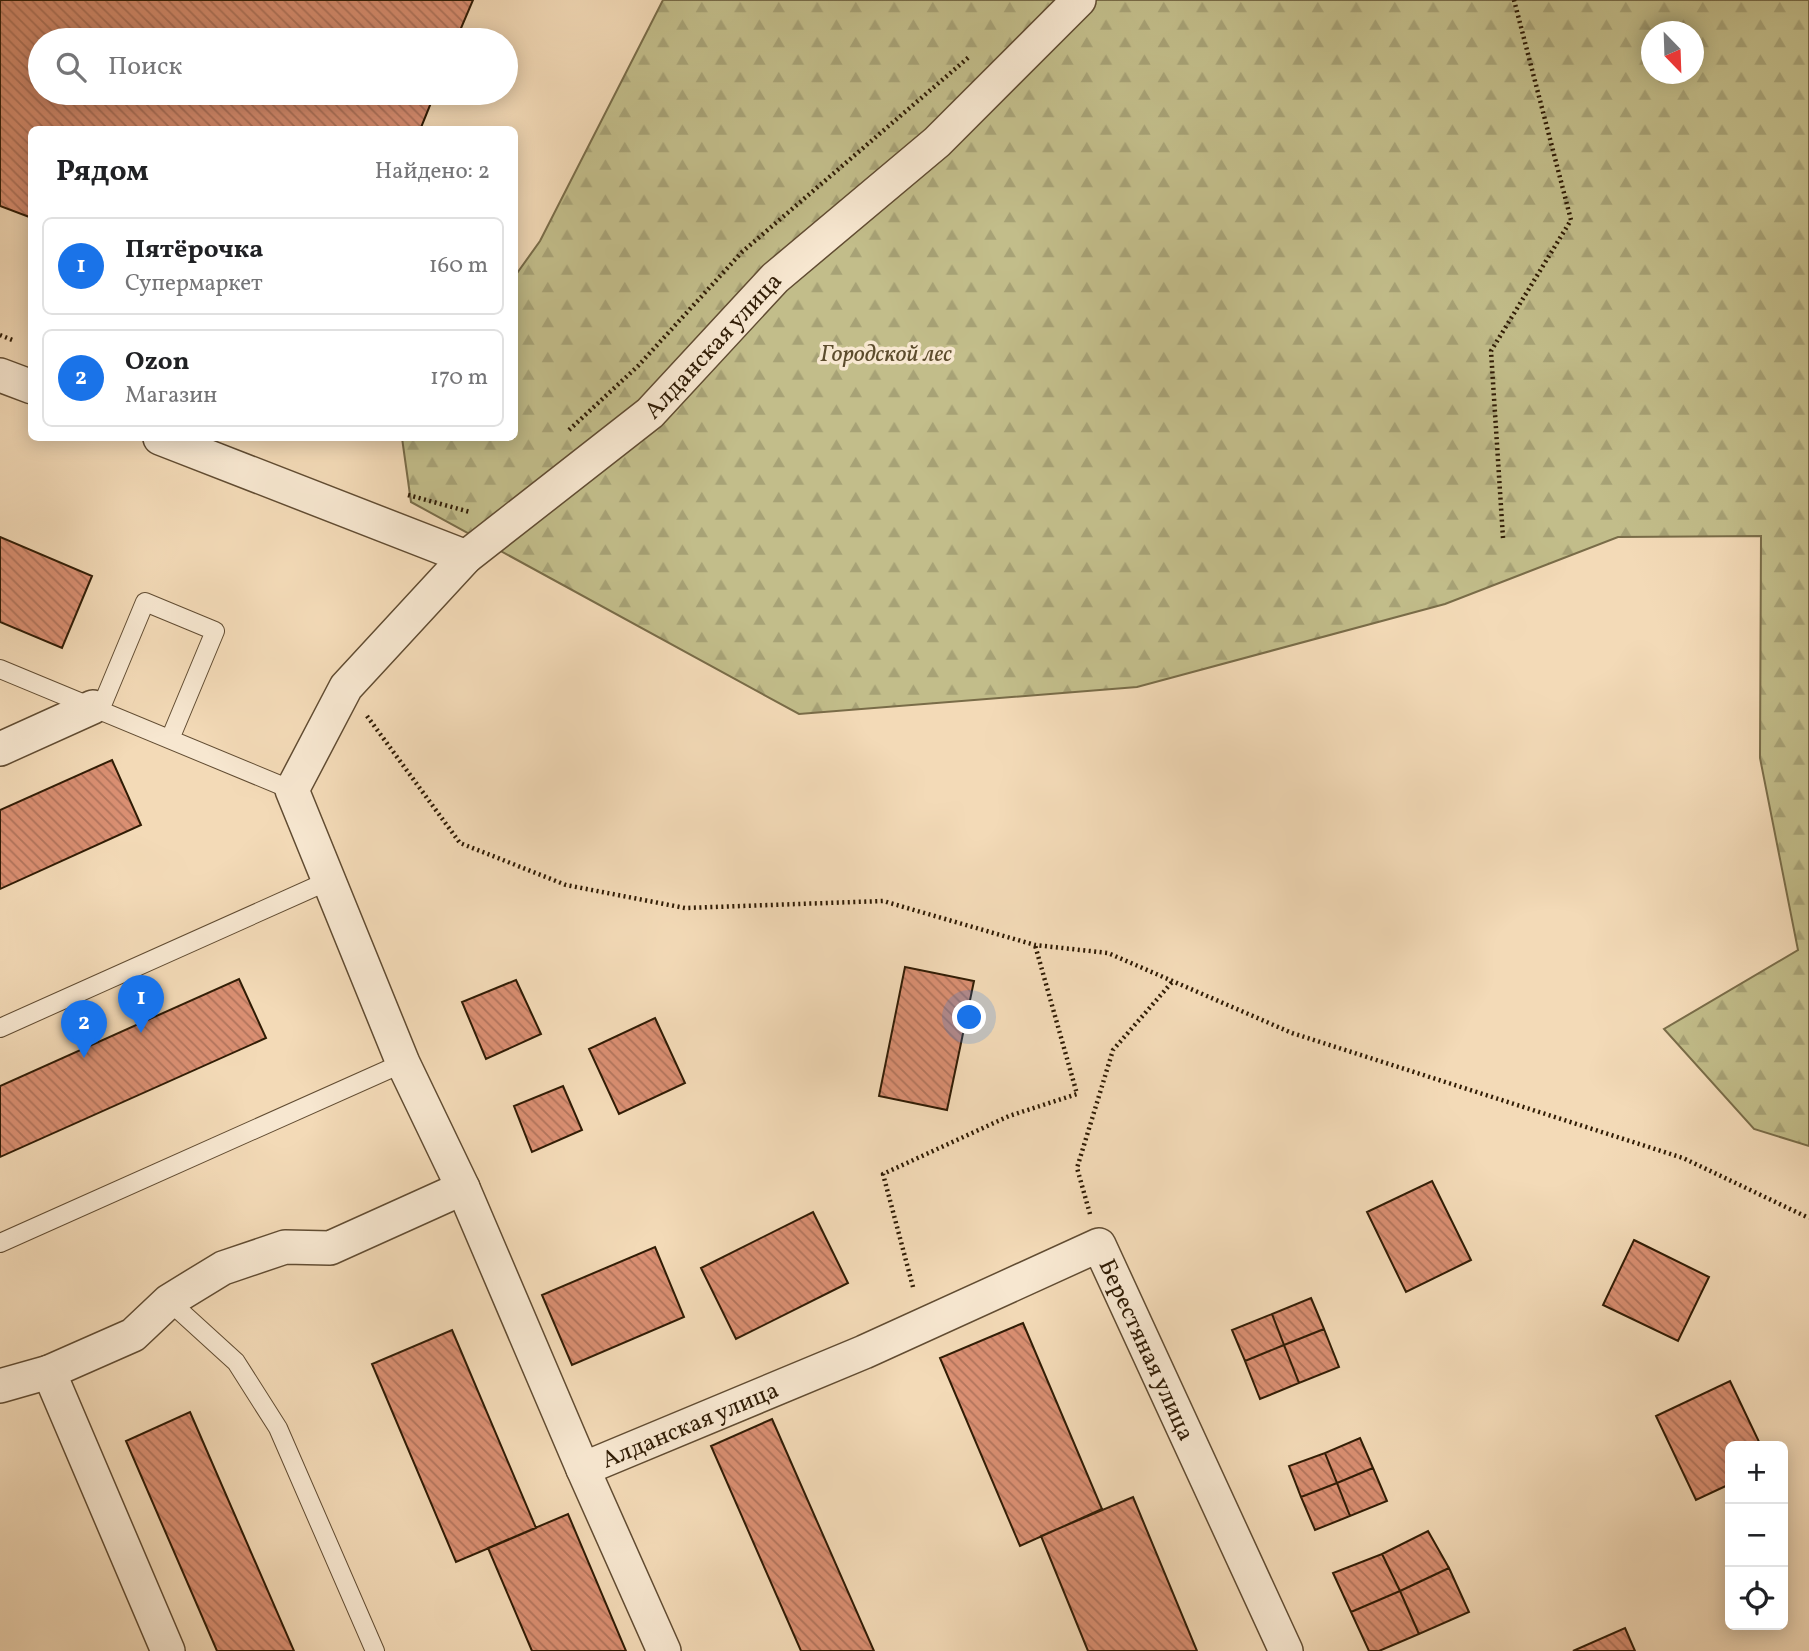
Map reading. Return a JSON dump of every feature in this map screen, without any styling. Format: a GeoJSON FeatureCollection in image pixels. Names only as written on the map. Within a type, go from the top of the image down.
{"type":"FeatureCollection","features":[{"type":"Feature","properties":{"kind":"street","name":"Алданская улица"},"geometry":{"type":"LineString","coordinates":[[292,790],[346,687],[466,557],[650,413],[775,278],[937,142],[1079,0]]}},
{"type":"Feature","properties":{"kind":"street"},"geometry":{"type":"LineString","coordinates":[[0,375],[28,386]]}},
{"type":"Feature","properties":{"kind":"street"},"geometry":{"type":"LineString","coordinates":[[168,441],[466,557]]}},
{"type":"Feature","properties":{"kind":"street"},"geometry":{"type":"LineString","coordinates":[[0,749],[96,709]]}},
{"type":"Feature","properties":{"kind":"street"},"geometry":{"type":"LineString","coordinates":[[292,790],[402,1063],[463,1188],[583,1469]]}},
{"type":"Feature","properties":{"kind":"street"},"geometry":{"type":"LineString","coordinates":[[0,1386],[49,1372],[133,1335],[169,1301],[223,1268],[285,1247],[330,1248],[463,1188]]}},
{"type":"Feature","properties":{"kind":"street","name":"Берестяная улица"},"geometry":{"type":"LineString","coordinates":[[864,1352],[1099,1245],[1286,1651]]}},
{"type":"Feature","properties":{"kind":"street","name":"Алданская улица"},"geometry":{"type":"LineString","coordinates":[[664,1651],[583,1469],[864,1352]]}},
{"type":"Feature","properties":{"kind":"street"},"geometry":{"type":"LineString","coordinates":[[49,1372],[168,1651]]}},
{"type":"Feature","properties":{"kind":"lane"},"geometry":{"type":"LineString","coordinates":[[96,709],[145,602],[215,631],[170,739]]}},
{"type":"Feature","properties":{"kind":"lane"},"geometry":{"type":"LineString","coordinates":[[0,669],[292,790]]}},
{"type":"Feature","properties":{"kind":"lane"},"geometry":{"type":"LineString","coordinates":[[0,1028],[328,881]]}},
{"type":"Feature","properties":{"kind":"lane"},"geometry":{"type":"LineString","coordinates":[[0,1243],[402,1063]]}},
{"type":"Feature","properties":{"kind":"lane"},"geometry":{"type":"LineString","coordinates":[[169,1301],[236,1362],[278,1428],[375,1651]]}},
{"type":"Feature","properties":{"kind":"path"},"geometry":{"type":"LineString","coordinates":[[1503,538],[1491,351],[1572,220],[1514,0]]}},
{"type":"Feature","properties":{"kind":"path"},"geometry":{"type":"LineString","coordinates":[[568,430],[638,366],[742,252],[973,54]]}},
{"type":"Feature","properties":{"kind":"path"},"geometry":{"type":"LineString","coordinates":[[405,494],[477,514]]}},
{"type":"Feature","properties":{"kind":"path"},"geometry":{"type":"LineString","coordinates":[[346,687],[460,842],[566,885],[685,908],[883,901],[1035,945],[1108,953],[1292,1033],[1684,1158],[1809,1218]]}},
{"type":"Feature","properties":{"kind":"path"},"geometry":{"type":"LineString","coordinates":[[913,1287],[883,1174],[1009,1116],[1077,1094],[1035,945]]}},
{"type":"Feature","properties":{"kind":"path"},"geometry":{"type":"LineString","coordinates":[[1099,1245],[1077,1168],[1113,1050],[1173,981]]}},
{"type":"Feature","properties":{"kind":"green space","name":"Городской лес"},"geometry":{"type":"Polygon","coordinates":[[[663,0],[1809,0],[1809,1146],[1754,1129],[1664,1029],[1798,950],[1760,758],[1761,536],[1618,537],[1445,604],[1137,687],[799,714],[411,502],[402,441],[518,441],[518,272],[540,241],[663,0]]]}},
{"type":"Feature","properties":{"kind":"building"},"geometry":{"type":"Polygon","coordinates":[[[0,0],[473,0],[461,28],[28,28],[28,105],[430,105],[422,126],[28,126],[28,216],[0,206],[0,0]]]}},
{"type":"Feature","properties":{"kind":"building"},"geometry":{"type":"Polygon","coordinates":[[[0,537],[92,576],[62,648],[0,622],[0,537]]]}},
{"type":"Feature","properties":{"kind":"building"},"geometry":{"type":"Polygon","coordinates":[[[112,760],[141,825],[0,889],[0,810],[112,760]]]}},
{"type":"Feature","properties":{"kind":"building"},"geometry":{"type":"Polygon","coordinates":[[[905,967],[974,981],[947,1110],[879,1096],[905,967]]]}},
{"type":"Feature","properties":{"kind":"building"},"geometry":{"type":"Polygon","coordinates":[[[239,979],[266,1038],[0,1157],[0,1086],[239,979]]]}},
{"type":"Feature","properties":{"kind":"building"},"geometry":{"type":"Polygon","coordinates":[[[516,980],[541,1034],[486,1059],[462,1002],[516,980]]]}},
{"type":"Feature","properties":{"kind":"building"},"geometry":{"type":"Polygon","coordinates":[[[655,1018],[685,1083],[619,1114],[589,1049],[655,1018]]]}},
{"type":"Feature","properties":{"kind":"building"},"geometry":{"type":"Polygon","coordinates":[[[563,1086],[582,1130],[532,1152],[514,1106],[563,1086]]]}},
{"type":"Feature","properties":{"kind":"building"},"geometry":{"type":"Polygon","coordinates":[[[1432,1181],[1471,1260],[1406,1292],[1367,1212],[1432,1181]]]}},
{"type":"Feature","properties":{"kind":"building"},"geometry":{"type":"Polygon","coordinates":[[[813,1212],[848,1283],[736,1339],[701,1268],[813,1212]]]}},
{"type":"Feature","properties":{"kind":"building"},"geometry":{"type":"Polygon","coordinates":[[[1634,1240],[1709,1277],[1678,1341],[1603,1305],[1634,1240]]]}},
{"type":"Feature","properties":{"kind":"building"},"geometry":{"type":"Polygon","coordinates":[[[655,1247],[684,1317],[572,1365],[542,1295],[655,1247]]]}},
{"type":"Feature","properties":{"kind":"building"},"geometry":{"type":"Polygon","coordinates":[[[1311,1298],[1324,1329],[1284,1345],[1272,1314],[1311,1298]]]}},
{"type":"Feature","properties":{"kind":"building"},"geometry":{"type":"Polygon","coordinates":[[[1272,1314],[1284,1345],[1245,1361],[1232,1330],[1272,1314]]]}},
{"type":"Feature","properties":{"kind":"building"},"geometry":{"type":"Polygon","coordinates":[[[1023,1323],[1102,1509],[1020,1546],[940,1358],[1023,1323]]]}},
{"type":"Feature","properties":{"kind":"building"},"geometry":{"type":"Polygon","coordinates":[[[1324,1329],[1339,1367],[1299,1383],[1284,1345],[1324,1329]]]}},
{"type":"Feature","properties":{"kind":"building"},"geometry":{"type":"Polygon","coordinates":[[[452,1330],[536,1528],[456,1562],[372,1364],[452,1330]]]}},
{"type":"Feature","properties":{"kind":"building"},"geometry":{"type":"Polygon","coordinates":[[[1284,1345],[1299,1383],[1260,1399],[1245,1361],[1284,1345]]]}},
{"type":"Feature","properties":{"kind":"building"},"geometry":{"type":"Polygon","coordinates":[[[1730,1381],[1759,1441],[1725,1441],[1725,1486],[1696,1500],[1656,1416],[1730,1381]]]}},
{"type":"Feature","properties":{"kind":"building"},"geometry":{"type":"Polygon","coordinates":[[[190,1412],[294,1651],[217,1651],[126,1441],[190,1412]]]}},
{"type":"Feature","properties":{"kind":"building"},"geometry":{"type":"Polygon","coordinates":[[[772,1419],[874,1651],[801,1651],[711,1446],[772,1419]]]}},
{"type":"Feature","properties":{"kind":"building"},"geometry":{"type":"Polygon","coordinates":[[[1360,1438],[1373,1468],[1337,1483],[1325,1453],[1360,1438]]]}},
{"type":"Feature","properties":{"kind":"building"},"geometry":{"type":"Polygon","coordinates":[[[1325,1453],[1337,1483],[1301,1497],[1289,1466],[1325,1453]]]}},
{"type":"Feature","properties":{"kind":"building"},"geometry":{"type":"Polygon","coordinates":[[[1373,1468],[1387,1501],[1350,1516],[1337,1483],[1373,1468]]]}},
{"type":"Feature","properties":{"kind":"building"},"geometry":{"type":"Polygon","coordinates":[[[1337,1483],[1350,1516],[1315,1530],[1301,1497],[1337,1483]]]}},
{"type":"Feature","properties":{"kind":"building"},"geometry":{"type":"Polygon","coordinates":[[[1133,1497],[1197,1651],[1088,1651],[1041,1536],[1133,1497]]]}},
{"type":"Feature","properties":{"kind":"building"},"geometry":{"type":"Polygon","coordinates":[[[568,1514],[626,1651],[532,1651],[488,1548],[568,1514]]]}},
{"type":"Feature","properties":{"kind":"building"},"geometry":{"type":"Polygon","coordinates":[[[1428,1531],[1449,1568],[1400,1591],[1382,1554],[1428,1531]]]}},
{"type":"Feature","properties":{"kind":"building"},"geometry":{"type":"Polygon","coordinates":[[[1382,1554],[1400,1591],[1351,1612],[1333,1573],[1382,1554]]]}},
{"type":"Feature","properties":{"kind":"building"},"geometry":{"type":"Polygon","coordinates":[[[1449,1568],[1469,1612],[1419,1634],[1400,1591],[1449,1568]]]}},
{"type":"Feature","properties":{"kind":"building"},"geometry":{"type":"Polygon","coordinates":[[[1400,1591],[1419,1634],[1379,1651],[1369,1651],[1351,1612],[1400,1591]]]}},
{"type":"Feature","properties":{"kind":"building"},"geometry":{"type":"Polygon","coordinates":[[[1625,1628],[1635,1651],[1573,1651],[1625,1628]]]}},
{"type":"Feature","properties":{"kind":"place","name":"Пятёрочка"},"geometry":{"type":"Point","coordinates":[141,1033]}},
{"type":"Feature","properties":{"kind":"place","name":"Ozon"},"geometry":{"type":"Point","coordinates":[84,1058]}}]}
